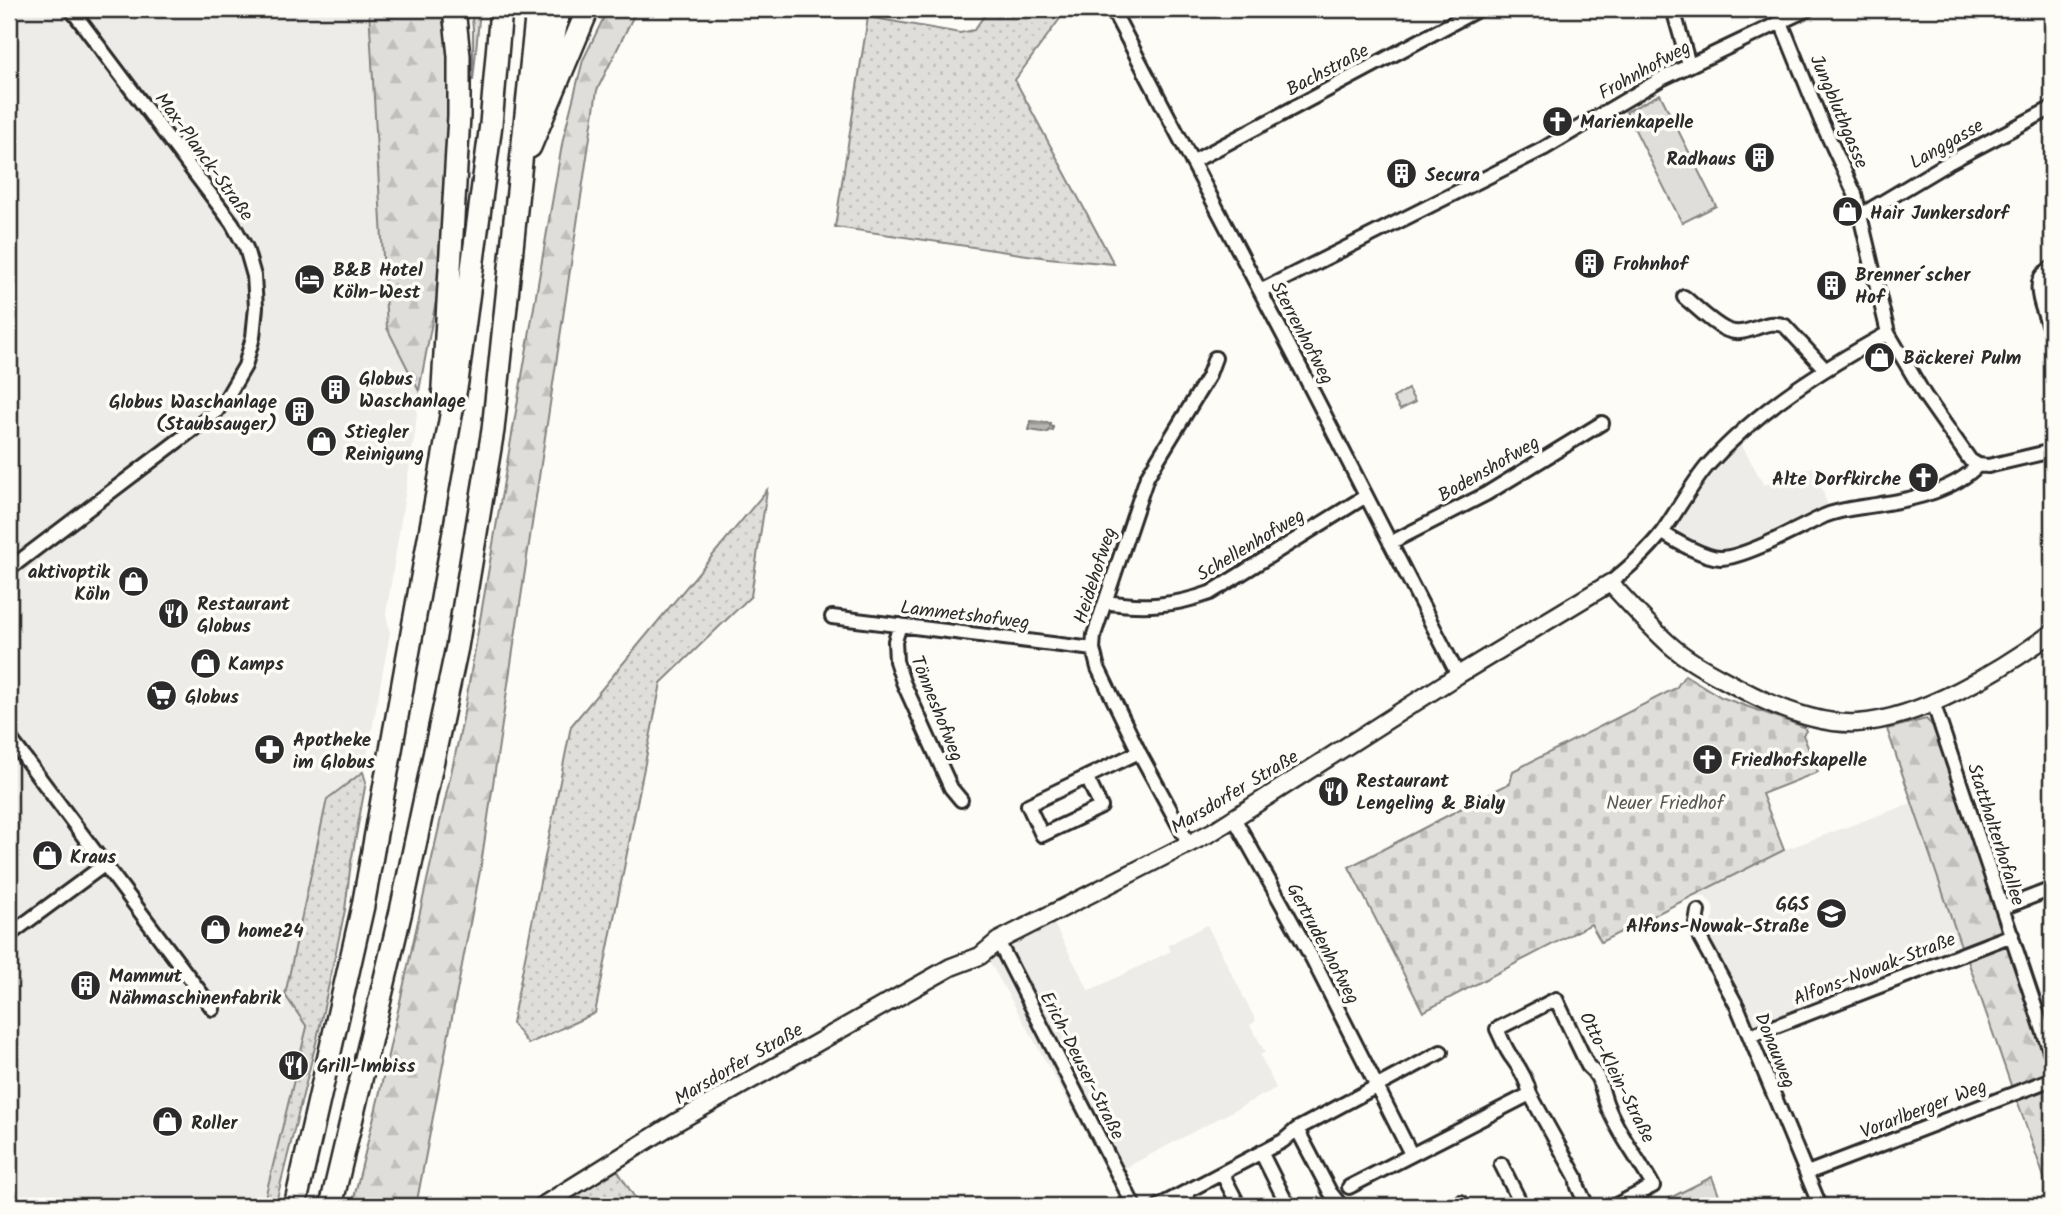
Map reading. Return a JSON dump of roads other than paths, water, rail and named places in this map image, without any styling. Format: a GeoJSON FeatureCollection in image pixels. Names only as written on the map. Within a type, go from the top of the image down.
{"type":"FeatureCollection","features":[{"type":"Feature","properties":{"kind":"highway"},"geometry":{"type":"LineString","coordinates":[[439,476],[459,116],[459,56],[454,9]]}},
{"type":"Feature","properties":{"kind":"highway"},"geometry":{"type":"LineString","coordinates":[[295,1206],[363,906],[457,382],[488,148],[501,9]]}},
{"type":"Feature","properties":{"kind":"highway"},"geometry":{"type":"LineString","coordinates":[[331,1206],[404,900],[457,647],[492,430],[537,9]]}},
{"type":"Feature","properties":{"kind":"highway"},"geometry":{"type":"LineString","coordinates":[[540,120],[559,9]]}},
{"type":"Feature","properties":{"kind":"highway"},"geometry":{"type":"LineString","coordinates":[[520,175],[540,120],[588,9]]}},
{"type":"Feature","properties":{"kind":"street","name":"Max-Planck-Straße"},"geometry":{"type":"LineString","coordinates":[[9,569],[216,412],[245,366],[254,328],[254,276],[246,248],[232,223],[71,9]]}},
{"type":"Feature","properties":{"kind":"street","name":"Sterrenhofweg"},"geometry":{"type":"LineString","coordinates":[[1112,9],[1458,675]]}},
{"type":"Feature","properties":{"kind":"street","name":"Bachstraße"},"geometry":{"type":"LineString","coordinates":[[1192,162],[1479,9]]}},
{"type":"Feature","properties":{"kind":"street"},"geometry":{"type":"LineString","coordinates":[[1673,9],[1689,65]]}},
{"type":"Feature","properties":{"kind":"street","name":"Frohnhofweg"},"geometry":{"type":"LineString","coordinates":[[1259,291],[1543,149],[1689,65],[1785,16],[1808,9]]}},
{"type":"Feature","properties":{"kind":"street","name":"Jungbluthgasse"},"geometry":{"type":"LineString","coordinates":[[1785,16],[1821,121],[1855,194],[1888,333],[1925,396],[1970,460],[1978,465]]}},
{"type":"Feature","properties":{"kind":"street","name":"Langgasse"},"geometry":{"type":"LineString","coordinates":[[1861,215],[1948,163],[2052,108]]}},
{"type":"Feature","properties":{"kind":"street"},"geometry":{"type":"LineString","coordinates":[[2052,268],[2038,282],[2052,336]]}},
{"type":"Feature","properties":{"kind":"street"},"geometry":{"type":"LineString","coordinates":[[1684,297],[1730,331],[1778,322],[1785,326],[1824,368]]}},
{"type":"Feature","properties":{"kind":"street","name":"Marsdorfer Straße"},"geometry":{"type":"LineString","coordinates":[[542,1206],[687,1117],[951,967],[980,956],[998,941],[1189,844],[1234,818],[1458,675],[1610,583],[1642,555],[1662,532],[1705,469],[1735,436],[1824,368],[1888,333]]}},
{"type":"Feature","properties":{"kind":"street","name":"Heidehofweg"},"geometry":{"type":"LineString","coordinates":[[1189,844],[1139,752],[1098,668],[1093,649],[1094,635],[1147,477],[1208,377],[1215,358]]}},
{"type":"Feature","properties":{"kind":"street","name":"Bodenshofweg"},"geometry":{"type":"LineString","coordinates":[[1390,543],[1486,494],[1602,422]]}},
{"type":"Feature","properties":{"kind":"street"},"geometry":{"type":"LineString","coordinates":[[1662,532],[1704,553],[1723,559],[1850,507],[1880,505],[1910,498],[1959,482],[1969,476],[1978,465],[1988,466],[2052,451]]}},
{"type":"Feature","properties":{"kind":"street","name":"Schellenhofweg"},"geometry":{"type":"LineString","coordinates":[[1105,602],[1159,606],[1185,602],[1210,593],[1366,496]]}},
{"type":"Feature","properties":{"kind":"street"},"geometry":{"type":"LineString","coordinates":[[1610,583],[1668,644],[1698,666],[1747,692],[1817,719],[1856,723],[1887,717],[1933,702],[2001,669],[2052,633]]}},
{"type":"Feature","properties":{"kind":"street","name":"Lammetshofweg"},"geometry":{"type":"LineString","coordinates":[[832,617],[1093,649]]}},
{"type":"Feature","properties":{"kind":"street","name":"Tönneshofweg"},"geometry":{"type":"LineString","coordinates":[[900,625],[895,641],[896,660],[903,682],[951,788],[961,800]]}},
{"type":"Feature","properties":{"kind":"street","name":"Statthalterhofallee"},"geometry":{"type":"LineString","coordinates":[[1933,702],[2052,1057]]}},
{"type":"Feature","properties":{"kind":"street"},"geometry":{"type":"LineString","coordinates":[[9,737],[213,1009]]}},
{"type":"Feature","properties":{"kind":"street"},"geometry":{"type":"LineString","coordinates":[[1087,778],[1101,807],[1042,835],[1028,805],[1139,752]]}},
{"type":"Feature","properties":{"kind":"street","name":"Gertrudenhofweg"},"geometry":{"type":"LineString","coordinates":[[1234,818],[1311,958],[1410,1154]]}},
{"type":"Feature","properties":{"kind":"street"},"geometry":{"type":"LineString","coordinates":[[9,935],[104,864]]}},
{"type":"Feature","properties":{"kind":"street"},"geometry":{"type":"LineString","coordinates":[[2002,908],[2052,889]]}},
{"type":"Feature","properties":{"kind":"street","name":"Donauweg"},"geometry":{"type":"LineString","coordinates":[[1698,911],[1696,923],[1700,938],[1737,1006],[1819,1206]]}},
{"type":"Feature","properties":{"kind":"street","name":"Alfons-Nowak-Straße"},"geometry":{"type":"LineString","coordinates":[[1750,1037],[2011,935]]}},
{"type":"Feature","properties":{"kind":"street","name":"Erich-Deuser-Straße"},"geometry":{"type":"LineString","coordinates":[[998,941],[1134,1206]]}},
{"type":"Feature","properties":{"kind":"street","name":"Otto-Klein-Straße"},"geometry":{"type":"LineString","coordinates":[[1587,1206],[1570,1166],[1530,1094],[1528,1083],[1497,1029],[1556,999],[1588,1066],[1594,1071],[1604,1090],[1606,1102],[1629,1149],[1638,1158],[1653,1186],[1614,1206]]}},
{"type":"Feature","properties":{"kind":"street"},"geometry":{"type":"LineString","coordinates":[[1159,1206],[1283,1141],[1297,1129],[1441,1052]]}},
{"type":"Feature","properties":{"kind":"street","name":"Vorarlberger Weg"},"geometry":{"type":"LineString","coordinates":[[1807,1173],[2052,1079]]}},
{"type":"Feature","properties":{"kind":"street"},"geometry":{"type":"LineString","coordinates":[[1349,1187],[1530,1094]]}},
{"type":"Feature","properties":{"kind":"street"},"geometry":{"type":"LineString","coordinates":[[1297,1129],[1340,1206]]}},
{"type":"Feature","properties":{"kind":"street"},"geometry":{"type":"LineString","coordinates":[[1261,1152],[1288,1206]]}},
{"type":"Feature","properties":{"kind":"street"},"geometry":{"type":"LineString","coordinates":[[1501,1164],[1522,1206]]}},
{"type":"Feature","properties":{"kind":"street"},"geometry":{"type":"LineString","coordinates":[[1222,1173],[1239,1206]]}},
{"type":"Feature","properties":{"kind":"street"},"geometry":{"type":"LineString","coordinates":[[1185,1193],[1192,1206]]}},
{"type":"Feature","properties":{"kind":"place","name":"Marienkapelle"},"geometry":{"type":"Point","coordinates":[1557,121]}},
{"type":"Feature","properties":{"kind":"place","name":"Radhaus"},"geometry":{"type":"Point","coordinates":[1759,158]}},
{"type":"Feature","properties":{"kind":"place","name":"Secura"},"geometry":{"type":"Point","coordinates":[1402,174]}},
{"type":"Feature","properties":{"kind":"place","name":"Hair Junkersdorf"},"geometry":{"type":"Point","coordinates":[1847,212]}},
{"type":"Feature","properties":{"kind":"place","name":"Frohnhof"},"geometry":{"type":"Point","coordinates":[1590,263]}},
{"type":"Feature","properties":{"kind":"place","name":"B&B Hotel Köln-West"},"geometry":{"type":"Point","coordinates":[310,280]}},
{"type":"Feature","properties":{"kind":"place","name":"Brenner´scher Hof"},"geometry":{"type":"Point","coordinates":[1832,285]}},
{"type":"Feature","properties":{"kind":"place","name":"Bäckerei Pulm"},"geometry":{"type":"Point","coordinates":[1880,357]}},
{"type":"Feature","properties":{"kind":"place","name":"Globus Waschanlage"},"geometry":{"type":"Point","coordinates":[336,389]}},
{"type":"Feature","properties":{"kind":"place","name":"Globus Waschanlage (Staubsauger)"},"geometry":{"type":"Point","coordinates":[300,412]}},
{"type":"Feature","properties":{"kind":"place","name":"Stiegler Reinigung"},"geometry":{"type":"Point","coordinates":[322,442]}},
{"type":"Feature","properties":{"kind":"place","name":"Alte Dorfkirche"},"geometry":{"type":"Point","coordinates":[1924,478]}},
{"type":"Feature","properties":{"kind":"place","name":"aktivoptik Köln"},"geometry":{"type":"Point","coordinates":[133,582]}},
{"type":"Feature","properties":{"kind":"place","name":"Restaurant Globus"},"geometry":{"type":"Point","coordinates":[174,614]}},
{"type":"Feature","properties":{"kind":"place","name":"Kamps"},"geometry":{"type":"Point","coordinates":[205,663]}},
{"type":"Feature","properties":{"kind":"place","name":"Globus"},"geometry":{"type":"Point","coordinates":[162,696]}},
{"type":"Feature","properties":{"kind":"place","name":"Apotheke im Globus"},"geometry":{"type":"Point","coordinates":[270,750]}},
{"type":"Feature","properties":{"kind":"place","name":"Friedhofskapelle"},"geometry":{"type":"Point","coordinates":[1708,759]}},
{"type":"Feature","properties":{"kind":"place","name":"Restaurant Lengeling & Bialy"},"geometry":{"type":"Point","coordinates":[1333,791]}},
{"type":"Feature","properties":{"kind":"place","name":"Kraus"},"geometry":{"type":"Point","coordinates":[47,856]}},
{"type":"Feature","properties":{"kind":"place","name":"GGS Alfons-Nowak-Straße"},"geometry":{"type":"Point","coordinates":[1832,914]}},
{"type":"Feature","properties":{"kind":"place","name":"home24"},"geometry":{"type":"Point","coordinates":[215,930]}},
{"type":"Feature","properties":{"kind":"place","name":"Mammut Nähmaschinenfabrik"},"geometry":{"type":"Point","coordinates":[86,986]}},
{"type":"Feature","properties":{"kind":"place","name":"Grill-Imbiss"},"geometry":{"type":"Point","coordinates":[294,1065]}},
{"type":"Feature","properties":{"kind":"place","name":"Roller"},"geometry":{"type":"Point","coordinates":[168,1122]}},
{"type":"Feature","properties":{"kind":"park label","name":"Neuer Friedhof"},"geometry":{"type":"Point","coordinates":[1665,802]}}]}
